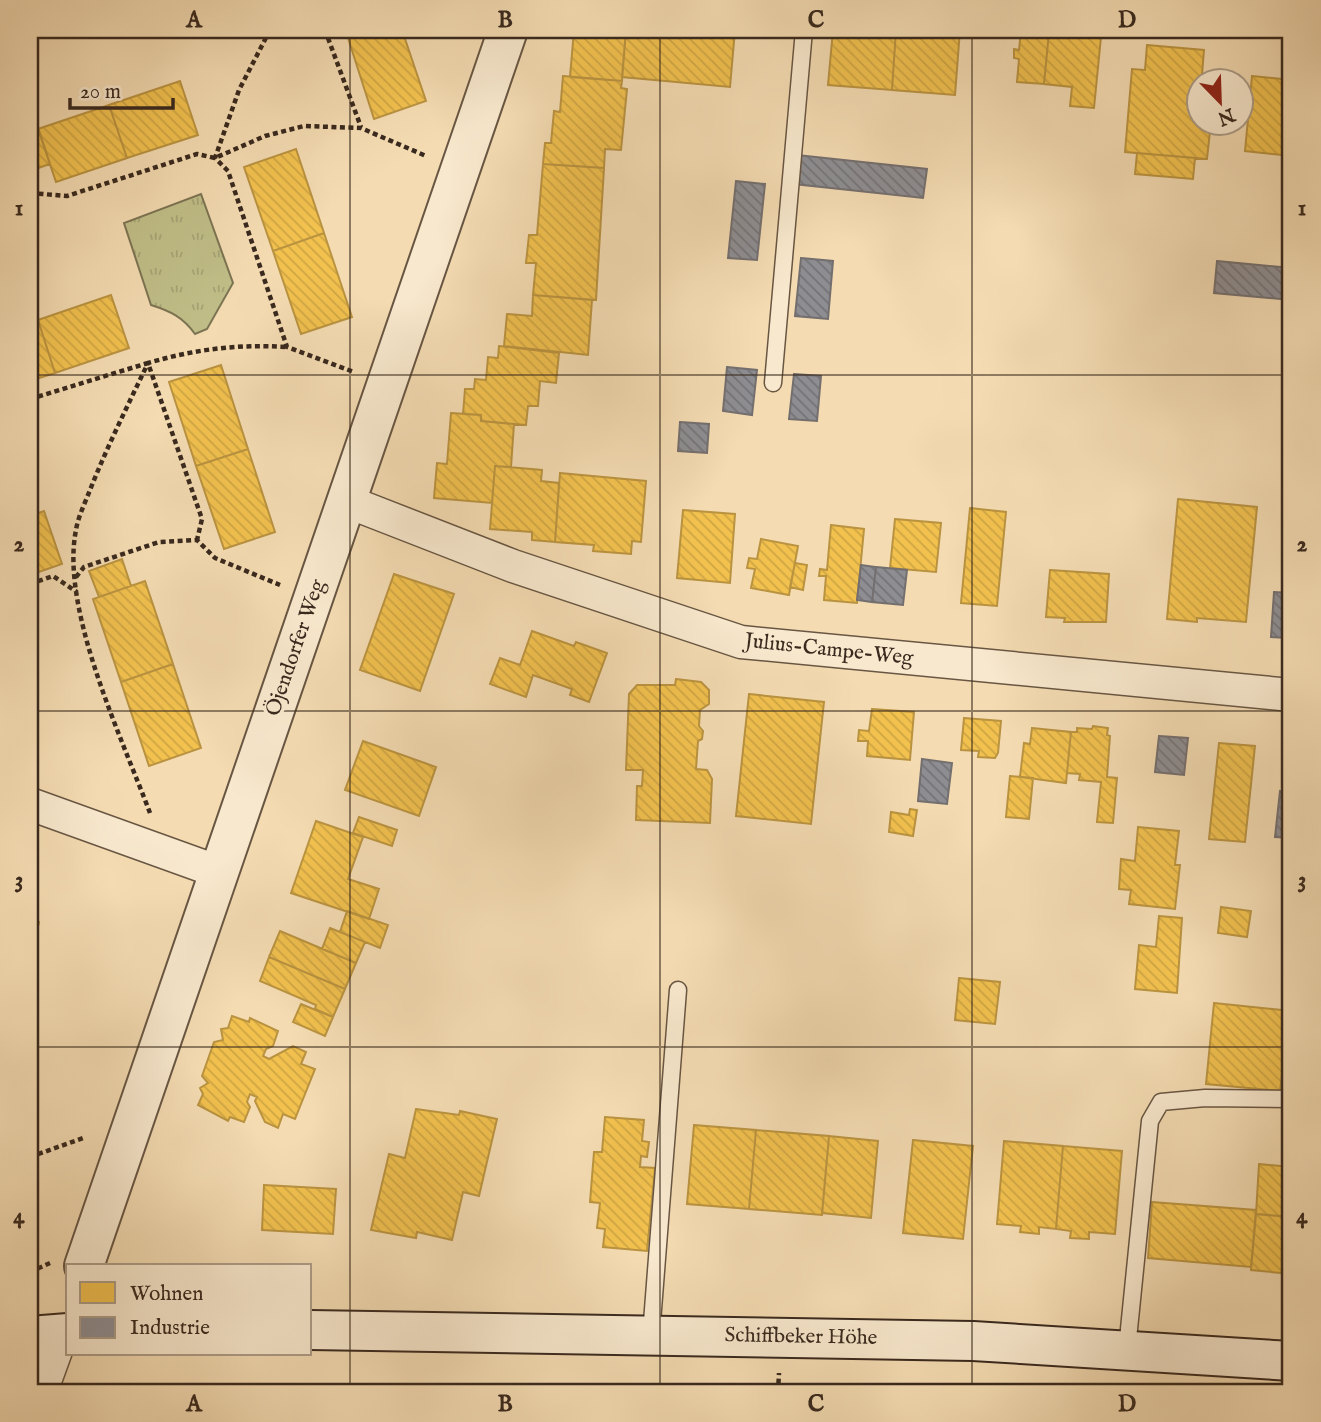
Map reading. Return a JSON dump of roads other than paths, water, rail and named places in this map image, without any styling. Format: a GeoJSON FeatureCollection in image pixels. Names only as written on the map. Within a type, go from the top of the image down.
{"type":"FeatureCollection","features":[{"type":"Feature","properties":{"kind":"street","name":"Öjendorfer Weg"},"geometry":{"type":"LineString","coordinates":[[68,1264],[219,872],[508,30]]}},
{"type":"Feature","properties":{"kind":"street","name":"Julius-Campe-Weg"},"geometry":{"type":"LineString","coordinates":[[346,501],[513,566],[741,642],[1291,695]]}},
{"type":"Feature","properties":{"kind":"street"},"geometry":{"type":"LineString","coordinates":[[30,804],[165,850],[219,872]]}},
{"type":"Feature","properties":{"kind":"street"},"geometry":{"type":"LineString","coordinates":[[41,1392],[57,1329]]}},
{"type":"Feature","properties":{"kind":"street","name":"Schiffbeker Höhe"},"geometry":{"type":"LineString","coordinates":[[312,1330],[973,1341],[1291,1361]]}},
{"type":"Feature","properties":{"kind":"lane"},"geometry":{"type":"LineString","coordinates":[[773,383],[804,30]]}},
{"type":"Feature","properties":{"kind":"lane"},"geometry":{"type":"LineString","coordinates":[[651,1335],[678,990]]}},
{"type":"Feature","properties":{"kind":"lane"},"geometry":{"type":"LineString","coordinates":[[1127,1349],[1150,1121],[1161,1102],[1205,1098],[1291,1099]]}}]}
